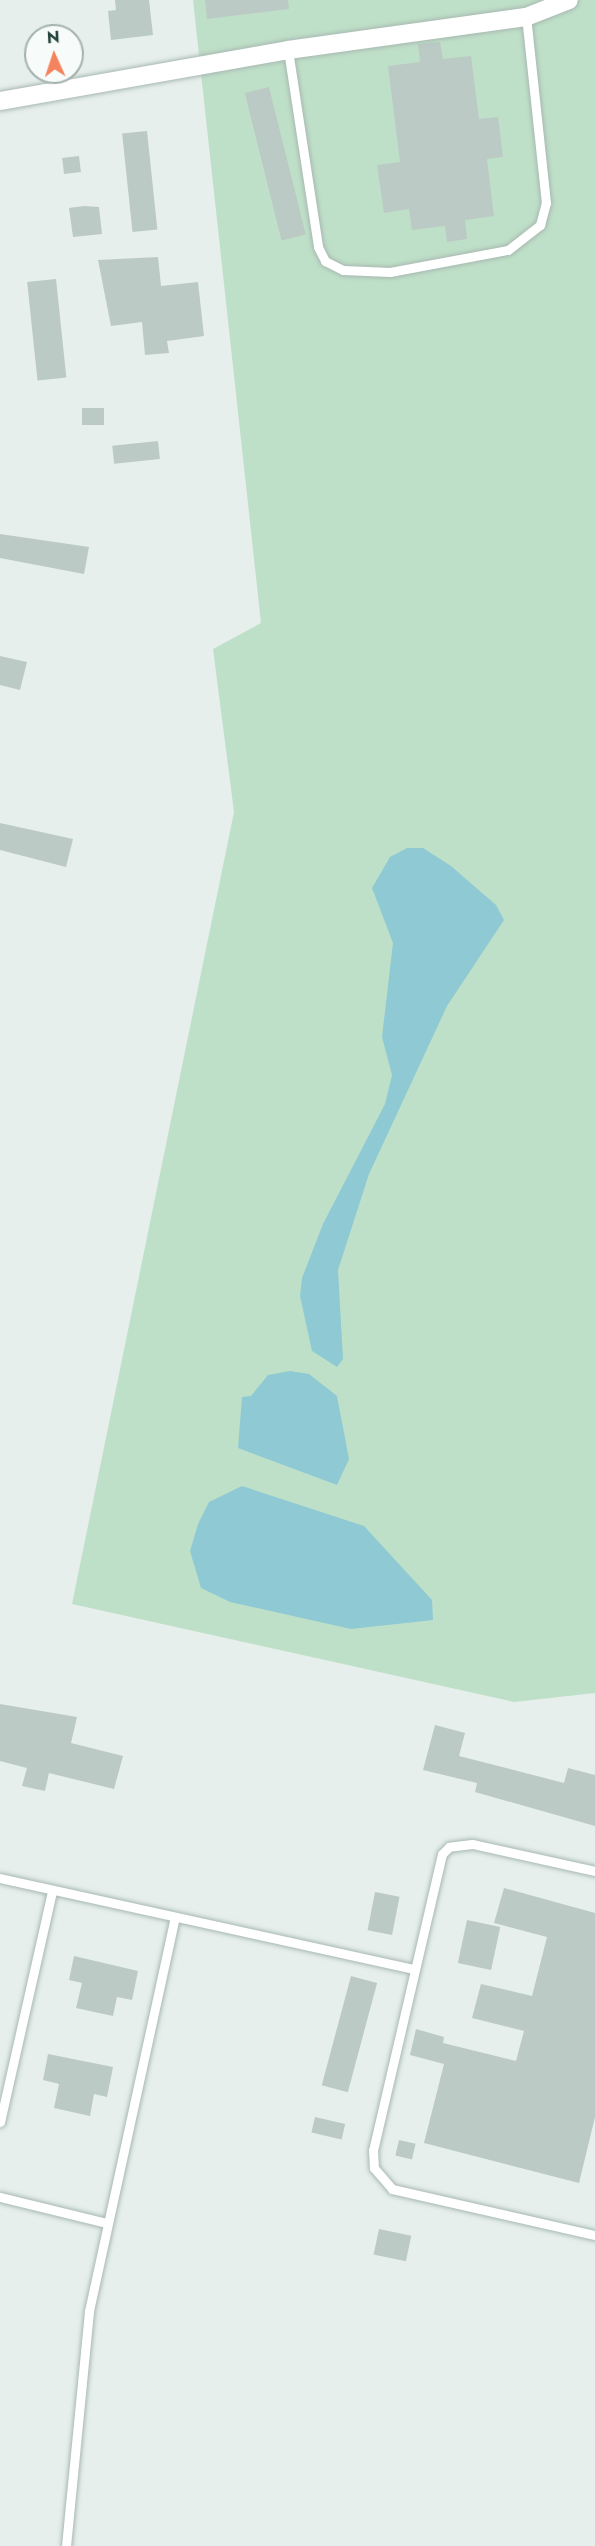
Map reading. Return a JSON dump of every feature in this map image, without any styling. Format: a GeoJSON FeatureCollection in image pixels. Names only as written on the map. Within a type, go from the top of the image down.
{"type":"FeatureCollection","features":[{"type":"Feature","properties":{"kind":"street"},"geometry":{"type":"LineString","coordinates":[[0,101],[288,50],[526,17],[569,0]]}},
{"type":"Feature","properties":{"kind":"lane"},"geometry":{"type":"LineString","coordinates":[[288,50],[318,247],[325,261],[344,270],[390,272],[508,250],[540,225],[546,203],[526,17]]}},
{"type":"Feature","properties":{"kind":"lane"},"geometry":{"type":"LineString","coordinates":[[595,1871],[472,1844],[449,1847],[436,1864],[374,2137],[374,2168],[381,2181],[410,2194],[595,2235]]}},
{"type":"Feature","properties":{"kind":"lane"},"geometry":{"type":"LineString","coordinates":[[0,1878],[413,1970]]}},
{"type":"Feature","properties":{"kind":"lane"},"geometry":{"type":"LineString","coordinates":[[0,2122],[52,1891]]}},
{"type":"Feature","properties":{"kind":"lane"},"geometry":{"type":"LineString","coordinates":[[66,2546],[89,2311],[175,1918]]}},
{"type":"Feature","properties":{"kind":"lane"},"geometry":{"type":"LineString","coordinates":[[0,2197],[107,2223]]}},
{"type":"Feature","properties":{"kind":"green space"},"geometry":{"type":"Polygon","coordinates":[[[193,0],[595,0],[595,1693],[514,1702],[72,1604],[234,812],[213,649],[261,623],[193,0]]]}},
{"type":"Feature","properties":{"kind":"water"},"geometry":{"type":"Polygon","coordinates":[[[407,848],[423,848],[451,866],[496,905],[504,920],[447,1006],[369,1174],[338,1270],[343,1359],[337,1367],[312,1351],[300,1296],[302,1278],[323,1224],[385,1104],[392,1075],[382,1037],[393,943],[372,888],[390,857],[407,848]]]}},
{"type":"Feature","properties":{"kind":"water"},"geometry":{"type":"Polygon","coordinates":[[[290,1371],[309,1374],[337,1396],[349,1459],[337,1485],[238,1448],[242,1397],[251,1396],[268,1375],[290,1371]]]}},
{"type":"Feature","properties":{"kind":"water"},"geometry":{"type":"Polygon","coordinates":[[[242,1486],[364,1526],[432,1600],[433,1620],[351,1629],[230,1602],[201,1588],[190,1551],[198,1524],[209,1502],[242,1486]]]}},
{"type":"Feature","properties":{"kind":"building"},"geometry":{"type":"Polygon","coordinates":[[[115,0],[149,0],[153,35],[111,40],[108,11],[116,10],[115,0]]]}},
{"type":"Feature","properties":{"kind":"building"},"geometry":{"type":"Polygon","coordinates":[[[205,0],[288,0],[289,9],[207,19],[205,0]]]}},
{"type":"Feature","properties":{"kind":"building"},"geometry":{"type":"Polygon","coordinates":[[[440,42],[443,59],[471,56],[479,119],[498,117],[503,157],[487,159],[494,216],[465,220],[467,239],[447,242],[445,226],[412,230],[409,209],[384,213],[377,165],[400,162],[388,66],[420,62],[418,44],[440,42]]]}},
{"type":"Feature","properties":{"kind":"building"},"geometry":{"type":"Polygon","coordinates":[[[269,87],[306,234],[282,241],[245,93],[269,87]]]}},
{"type":"Feature","properties":{"kind":"building"},"geometry":{"type":"Polygon","coordinates":[[[147,131],[157,229],[132,232],[122,134],[147,131]]]}},
{"type":"Feature","properties":{"kind":"building"},"geometry":{"type":"Polygon","coordinates":[[[79,156],[81,172],[64,174],[62,158],[79,156]]]}},
{"type":"Feature","properties":{"kind":"building"},"geometry":{"type":"Polygon","coordinates":[[[99,207],[102,234],[73,237],[69,208],[99,207]]]}},
{"type":"Feature","properties":{"kind":"building"},"geometry":{"type":"Polygon","coordinates":[[[158,257],[161,286],[198,282],[204,336],[167,341],[169,353],[145,355],[142,322],[111,326],[98,260],[158,257]]]}},
{"type":"Feature","properties":{"kind":"building"},"geometry":{"type":"Polygon","coordinates":[[[56,279],[66,377],[38,380],[27,282],[56,279]]]}},
{"type":"Feature","properties":{"kind":"building"},"geometry":{"type":"Polygon","coordinates":[[[82,408],[104,408],[104,425],[82,425],[82,408]]]}},
{"type":"Feature","properties":{"kind":"building"},"geometry":{"type":"Polygon","coordinates":[[[158,441],[160,459],[114,464],[112,446],[158,441]]]}},
{"type":"Feature","properties":{"kind":"building"},"geometry":{"type":"Polygon","coordinates":[[[0,534],[89,547],[84,574],[0,558],[0,534]]]}},
{"type":"Feature","properties":{"kind":"building"},"geometry":{"type":"Polygon","coordinates":[[[0,656],[27,662],[20,690],[0,685],[0,656]]]}},
{"type":"Feature","properties":{"kind":"building"},"geometry":{"type":"Polygon","coordinates":[[[0,823],[73,839],[66,867],[0,850],[0,823]]]}},
{"type":"Feature","properties":{"kind":"building"},"geometry":{"type":"Polygon","coordinates":[[[0,1704],[77,1717],[71,1743],[123,1756],[114,1789],[49,1773],[45,1791],[22,1786],[27,1768],[0,1761],[0,1704]]]}},
{"type":"Feature","properties":{"kind":"building"},"geometry":{"type":"Polygon","coordinates":[[[435,1725],[465,1733],[459,1756],[564,1783],[568,1768],[595,1775],[595,1826],[475,1792],[477,1783],[423,1770],[435,1725]]]}},
{"type":"Feature","properties":{"kind":"building"},"geometry":{"type":"Polygon","coordinates":[[[504,1888],[595,1913],[595,2117],[579,2183],[424,2143],[444,2064],[410,2055],[416,2029],[444,2037],[443,2043],[516,2061],[524,2031],[472,2018],[481,1984],[532,1996],[547,1937],[494,1923],[504,1888]]]}},
{"type":"Feature","properties":{"kind":"building"},"geometry":{"type":"Polygon","coordinates":[[[375,1892],[400,1897],[392,1935],[368,1930],[375,1892]]]}},
{"type":"Feature","properties":{"kind":"building"},"geometry":{"type":"Polygon","coordinates":[[[467,1920],[500,1927],[491,1970],[458,1963],[467,1920]]]}},
{"type":"Feature","properties":{"kind":"building"},"geometry":{"type":"Polygon","coordinates":[[[74,1956],[138,1971],[132,2000],[117,1997],[113,2016],[76,2008],[82,1983],[69,1980],[74,1956]]]}},
{"type":"Feature","properties":{"kind":"building"},"geometry":{"type":"Polygon","coordinates":[[[351,1976],[377,1983],[348,2092],[322,2085],[351,1976]]]}},
{"type":"Feature","properties":{"kind":"building"},"geometry":{"type":"Polygon","coordinates":[[[48,2054],[113,2067],[107,2097],[94,2094],[90,2116],[54,2108],[59,2084],[43,2080],[48,2054]]]}},
{"type":"Feature","properties":{"kind":"building"},"geometry":{"type":"Polygon","coordinates":[[[315,2117],[345,2124],[342,2140],[311,2133],[315,2117]]]}},
{"type":"Feature","properties":{"kind":"building"},"geometry":{"type":"Polygon","coordinates":[[[399,2140],[416,2144],[412,2159],[395,2156],[399,2140]]]}},
{"type":"Feature","properties":{"kind":"building"},"geometry":{"type":"Polygon","coordinates":[[[379,2229],[411,2236],[406,2261],[374,2254],[379,2229]]]}}]}
